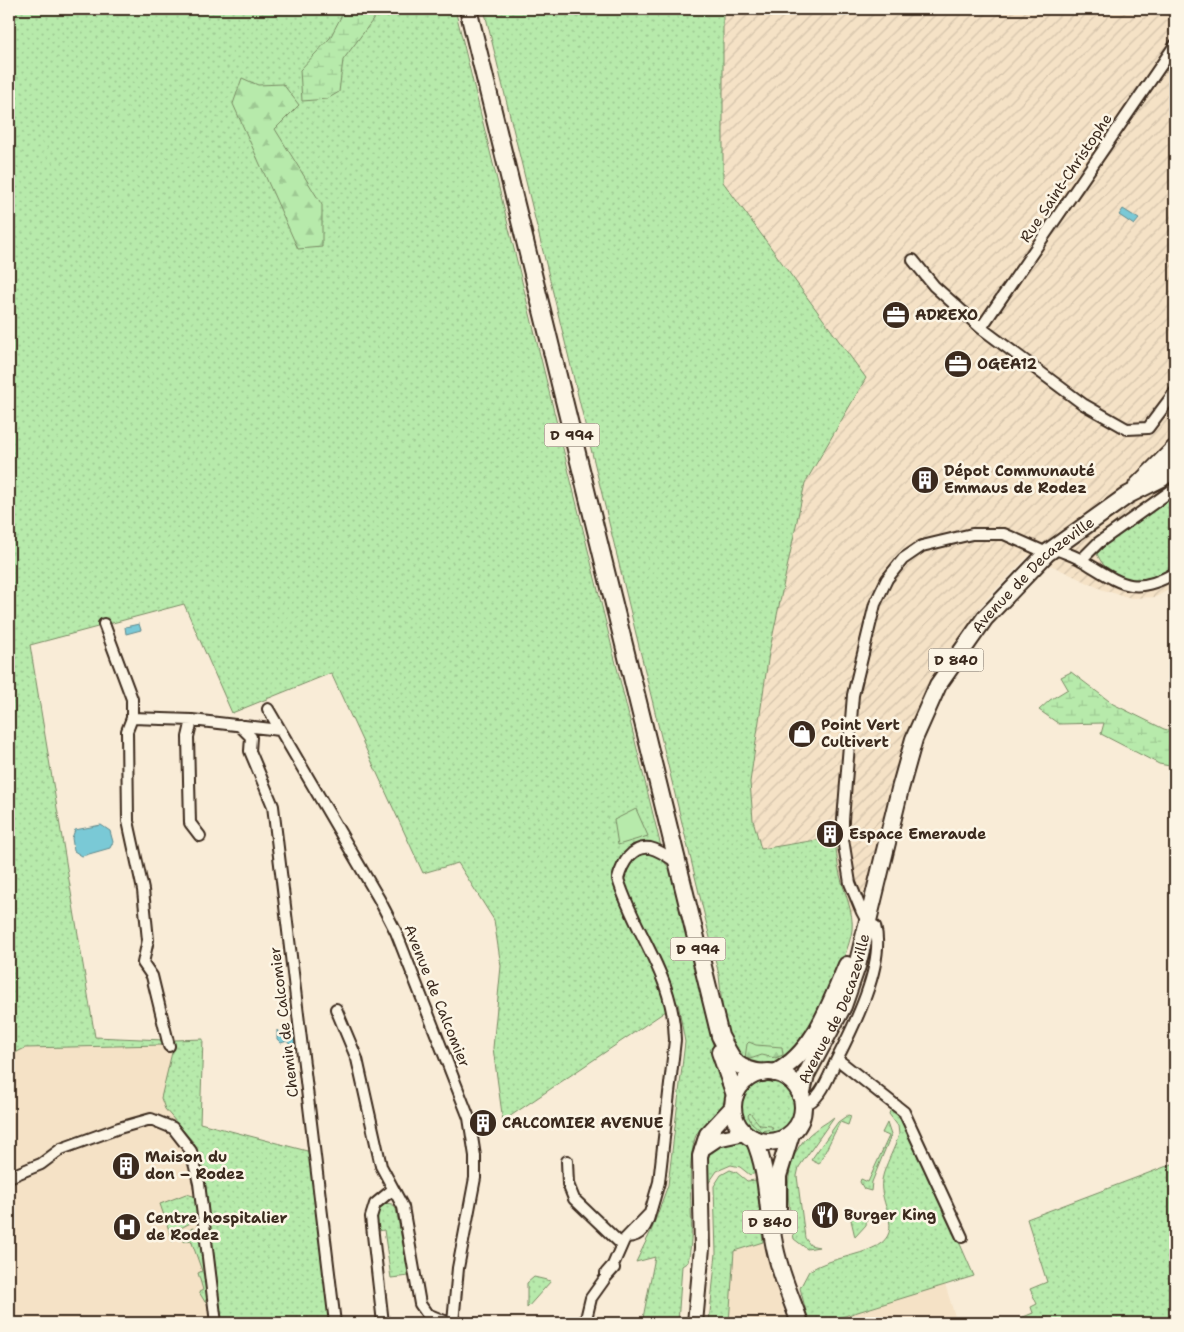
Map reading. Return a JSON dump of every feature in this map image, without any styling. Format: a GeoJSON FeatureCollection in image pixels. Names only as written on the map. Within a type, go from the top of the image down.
{"type":"FeatureCollection","features":[{"type":"Feature","properties":{"kind":"main road","name":"D 994"},"geometry":{"type":"LineString","coordinates":[[468,9],[720,1036],[733,1062],[744,1070],[769,1073]]}},
{"type":"Feature","properties":{"kind":"main road","name":"Avenue de Decazeville"},"geometry":{"type":"LineString","coordinates":[[1128,495],[1175,448]]}},
{"type":"Feature","properties":{"kind":"main road","name":"Avenue de Decazeville"},"geometry":{"type":"LineString","coordinates":[[802,1101],[806,1075],[843,1006],[857,966],[910,756],[938,685],[986,618],[1051,550],[1128,495],[1162,478],[1175,468]]}},
{"type":"Feature","properties":{"kind":"main road","name":"Avenue de Decazeville"},"geometry":{"type":"LineString","coordinates":[[769,1073],[804,1051],[818,1030],[868,923]]}},
{"type":"Feature","properties":{"kind":"main road","name":"D 994"},"geometry":{"type":"LineString","coordinates":[[720,1036],[720,1050],[734,1100]]}},
{"type":"Feature","properties":{"kind":"main road"},"geometry":{"type":"LineString","coordinates":[[695,1323],[702,1248],[700,1174],[702,1149],[708,1134],[734,1100],[746,1080],[769,1073],[791,1081],[802,1101],[801,1119],[790,1134],[773,1142],[749,1136],[716,1139],[702,1149]]}},
{"type":"Feature","properties":{"kind":"main road"},"geometry":{"type":"LineString","coordinates":[[734,1100],[736,1119],[749,1136]]}},
{"type":"Feature","properties":{"kind":"main road","name":"D 840"},"geometry":{"type":"LineString","coordinates":[[790,1134],[778,1176],[777,1189],[779,1226],[793,1304]]}},
{"type":"Feature","properties":{"kind":"main road","name":"D 840"},"geometry":{"type":"LineString","coordinates":[[749,1136],[764,1166],[773,1241],[800,1323]]}},
{"type":"Feature","properties":{"kind":"street","name":"Rue Saint-Christophe"},"geometry":{"type":"LineString","coordinates":[[982,328],[1175,44]]}},
{"type":"Feature","properties":{"kind":"street"},"geometry":{"type":"LineString","coordinates":[[913,260],[934,286],[982,328],[1084,404],[1127,429],[1148,428],[1175,392]]}},
{"type":"Feature","properties":{"kind":"street"},"geometry":{"type":"LineString","coordinates":[[1081,560],[1098,543],[1175,488]]}},
{"type":"Feature","properties":{"kind":"street"},"geometry":{"type":"LineString","coordinates":[[802,1101],[811,1104],[821,1092],[858,1020],[871,980],[878,937],[874,926],[868,923],[850,883],[843,840],[844,792],[853,695],[875,604],[887,579],[903,560],[922,546],[972,534],[1004,534],[1081,560],[1120,584],[1139,586],[1160,582],[1175,574]]}},
{"type":"Feature","properties":{"kind":"street"},"geometry":{"type":"LineString","coordinates":[[104,624],[132,699],[132,718],[126,731],[128,821],[144,890],[148,940],[143,963],[152,976],[169,1046]]}},
{"type":"Feature","properties":{"kind":"street","name":"Avenue de Calcomier"},"geometry":{"type":"LineString","coordinates":[[268,709],[379,899],[396,932],[469,1118],[475,1156],[474,1178],[458,1268],[453,1323]]}},
{"type":"Feature","properties":{"kind":"street"},"geometry":{"type":"LineString","coordinates":[[132,718],[192,720],[280,730]]}},
{"type":"Feature","properties":{"kind":"street"},"geometry":{"type":"LineString","coordinates":[[192,720],[188,737],[190,823],[200,836]]}},
{"type":"Feature","properties":{"kind":"street","name":"Chemin de Calcomier"},"geometry":{"type":"LineString","coordinates":[[239,725],[251,737],[250,751],[273,806],[335,1323]]}},
{"type":"Feature","properties":{"kind":"street"},"geometry":{"type":"LineString","coordinates":[[585,1323],[592,1298],[606,1277],[606,1273],[624,1240],[642,1232],[648,1224],[659,1182],[675,1032],[668,989],[618,879],[627,858],[641,848],[652,848],[676,862]]}},
{"type":"Feature","properties":{"kind":"street"},"geometry":{"type":"LineString","coordinates":[[336,1009],[358,1059],[381,1166],[392,1190],[403,1206],[420,1304],[427,1314],[449,1323]]}},
{"type":"Feature","properties":{"kind":"street"},"geometry":{"type":"LineString","coordinates":[[837,1060],[904,1112],[962,1237]]}},
{"type":"Feature","properties":{"kind":"street"},"geometry":{"type":"LineString","coordinates":[[9,1177],[41,1164],[61,1149],[119,1128],[151,1119],[173,1128],[191,1152],[199,1183],[216,1323]]}},
{"type":"Feature","properties":{"kind":"street"},"geometry":{"type":"LineString","coordinates":[[567,1161],[568,1184],[574,1199],[624,1240]]}},
{"type":"Feature","properties":{"kind":"street"},"geometry":{"type":"LineString","coordinates":[[383,1323],[371,1217],[374,1204],[392,1190]]}},
{"type":"Feature","properties":{"kind":"shaded area"},"geometry":{"type":"Polygon","coordinates":[[[723,9],[1175,9],[1175,586],[1156,597],[1131,598],[1103,590],[1029,555],[981,605],[933,679],[903,745],[869,887],[851,915],[839,872],[834,837],[761,849],[753,820],[750,782],[769,653],[805,483],[866,378],[723,182],[723,9]]]}},
{"type":"Feature","properties":{"kind":"shaded area","name":"Centre hospitalier de Rodez"},"geometry":{"type":"Polygon","coordinates":[[[9,1036],[164,1040],[203,1039],[200,1123],[232,1132],[257,1323],[9,1323],[9,1036]]]}},
{"type":"Feature","properties":{"kind":"shaded area"},"geometry":{"type":"Polygon","coordinates":[[[763,1242],[788,1323],[729,1323],[734,1251],[763,1242]]]}},
{"type":"Feature","properties":{"kind":"shaded area"},"geometry":{"type":"Polygon","coordinates":[[[945,1284],[957,1323],[820,1323],[945,1284]]]}},
{"type":"Feature","properties":{"kind":"green space"},"geometry":{"type":"Polygon","coordinates":[[[9,9],[455,9],[665,863],[670,869],[715,1053],[728,1096],[725,1103],[701,1128],[695,1138],[690,1185],[690,1247],[688,1262],[682,1266],[678,1323],[642,1323],[655,1257],[636,1262],[652,1229],[668,1185],[685,1042],[678,1003],[503,1121],[493,1048],[501,966],[494,920],[458,863],[423,873],[331,673],[232,713],[184,604],[30,645],[95,1037],[164,1040],[163,1045],[25,1048],[9,1056],[9,9]]]}},
{"type":"Feature","properties":{"kind":"green space"},"geometry":{"type":"Polygon","coordinates":[[[345,9],[381,9],[343,60],[339,92],[327,99],[302,101],[300,70],[330,38],[345,9]]]}},
{"type":"Feature","properties":{"kind":"green space"},"geometry":{"type":"Polygon","coordinates":[[[484,9],[723,9],[723,182],[866,378],[805,483],[769,653],[750,782],[753,820],[761,849],[835,837],[839,870],[852,923],[849,943],[843,960],[813,1022],[790,1055],[773,1066],[767,1067],[754,1064],[732,1051],[722,1005],[719,975],[484,9]]]}},
{"type":"Feature","properties":{"kind":"green space"},"geometry":{"type":"Polygon","coordinates":[[[242,78],[258,85],[283,84],[299,105],[275,129],[322,205],[322,247],[298,249],[233,104],[242,78]]]}},
{"type":"Feature","properties":{"kind":"green space"},"geometry":{"type":"Polygon","coordinates":[[[1175,494],[1173,547],[1175,564],[1155,576],[1133,579],[1122,577],[1112,572],[1103,564],[1097,554],[1110,541],[1175,494]]]}},
{"type":"Feature","properties":{"kind":"green space"},"geometry":{"type":"Polygon","coordinates":[[[1071,672],[1113,704],[1164,729],[1175,732],[1175,767],[1159,764],[1101,734],[1104,723],[1059,724],[1039,710],[1050,700],[1068,689],[1061,677],[1071,672]]]}},
{"type":"Feature","properties":{"kind":"green space"},"geometry":{"type":"Polygon","coordinates":[[[636,809],[648,836],[618,845],[614,820],[636,809]]]}},
{"type":"Feature","properties":{"kind":"green space"},"geometry":{"type":"Polygon","coordinates":[[[203,1039],[200,1123],[311,1152],[332,1323],[222,1323],[204,1172],[194,1143],[165,1109],[161,1098],[175,1040],[203,1039]]]}},
{"type":"Feature","properties":{"kind":"green space"},"geometry":{"type":"Polygon","coordinates":[[[749,1042],[756,1045],[782,1047],[783,1055],[775,1058],[762,1055],[750,1059],[745,1058],[749,1042]]]}},
{"type":"Feature","properties":{"kind":"green space"},"geometry":{"type":"Polygon","coordinates":[[[769,1079],[785,1084],[793,1092],[798,1108],[793,1124],[785,1132],[769,1137],[753,1132],[745,1124],[740,1108],[745,1092],[753,1084],[769,1079]]]}},
{"type":"Feature","properties":{"kind":"green space"},"geometry":{"type":"Polygon","coordinates":[[[893,1103],[902,1111],[974,1276],[822,1323],[809,1323],[800,1288],[809,1271],[825,1263],[869,1250],[885,1240],[889,1232],[890,1224],[883,1198],[882,1180],[899,1134],[898,1126],[889,1114],[893,1103]]]}},
{"type":"Feature","properties":{"kind":"green space"},"geometry":{"type":"Polygon","coordinates":[[[750,1113],[760,1125],[771,1126],[773,1129],[761,1131],[751,1122],[748,1115],[750,1113]]]}},
{"type":"Feature","properties":{"kind":"green space"},"geometry":{"type":"Polygon","coordinates":[[[848,1115],[851,1116],[848,1125],[840,1122],[819,1164],[811,1160],[838,1122],[848,1115]]]}},
{"type":"Feature","properties":{"kind":"green space"},"geometry":{"type":"Polygon","coordinates":[[[834,1117],[799,1167],[797,1176],[805,1238],[810,1245],[819,1247],[807,1249],[794,1239],[788,1198],[790,1170],[800,1146],[812,1133],[834,1117]]]}},
{"type":"Feature","properties":{"kind":"green space"},"geometry":{"type":"Polygon","coordinates":[[[887,1123],[891,1135],[872,1182],[871,1191],[864,1189],[860,1182],[861,1179],[868,1182],[889,1136],[882,1133],[887,1123]]]}},
{"type":"Feature","properties":{"kind":"green space"},"geometry":{"type":"Polygon","coordinates":[[[736,1139],[748,1145],[759,1172],[750,1175],[740,1167],[731,1165],[717,1171],[708,1184],[708,1159],[713,1149],[736,1139]]]}},
{"type":"Feature","properties":{"kind":"green space"},"geometry":{"type":"Polygon","coordinates":[[[1175,1163],[1175,1323],[1009,1323],[1033,1313],[1031,1307],[1037,1304],[1030,1289],[1047,1282],[1027,1219],[1175,1163]]]}},
{"type":"Feature","properties":{"kind":"green space"},"geometry":{"type":"Polygon","coordinates":[[[730,1170],[736,1172],[747,1181],[756,1180],[763,1242],[734,1251],[729,1323],[709,1323],[716,1253],[714,1186],[721,1175],[730,1170]]]}},
{"type":"Feature","properties":{"kind":"green space"},"geometry":{"type":"Polygon","coordinates":[[[186,1194],[197,1197],[199,1216],[196,1220],[179,1229],[173,1242],[160,1204],[186,1194]]]}},
{"type":"Feature","properties":{"kind":"green space"},"geometry":{"type":"Polygon","coordinates":[[[383,1203],[392,1204],[396,1209],[409,1276],[391,1278],[384,1230],[378,1231],[377,1211],[383,1203]]]}},
{"type":"Feature","properties":{"kind":"green space"},"geometry":{"type":"Polygon","coordinates":[[[857,1211],[867,1215],[866,1225],[855,1237],[851,1220],[857,1211]]]}},
{"type":"Feature","properties":{"kind":"green space"},"geometry":{"type":"Polygon","coordinates":[[[192,1228],[199,1229],[200,1232],[208,1296],[205,1302],[199,1292],[203,1290],[198,1273],[202,1271],[191,1240],[183,1242],[186,1233],[192,1228]]]}},
{"type":"Feature","properties":{"kind":"green space"},"geometry":{"type":"Polygon","coordinates":[[[534,1277],[551,1281],[527,1308],[527,1283],[534,1277]]]}},
{"type":"Feature","properties":{"kind":"water"},"geometry":{"type":"Polygon","coordinates":[[[1123,209],[1139,219],[1134,225],[1119,215],[1123,209]]]}},
{"type":"Feature","properties":{"kind":"water"},"geometry":{"type":"Polygon","coordinates":[[[139,624],[141,630],[126,634],[125,627],[139,624]]]}},
{"type":"Feature","properties":{"kind":"water"},"geometry":{"type":"Polygon","coordinates":[[[101,825],[110,831],[113,842],[110,848],[82,856],[74,851],[72,838],[75,830],[101,825]]]}},
{"type":"Feature","properties":{"kind":"water"},"geometry":{"type":"Polygon","coordinates":[[[294,1029],[295,1046],[291,1046],[287,1041],[281,1043],[277,1039],[277,1030],[280,1034],[284,1030],[294,1029]]]}},
{"type":"Feature","properties":{"kind":"place","name":"ADREXO"},"geometry":{"type":"Point","coordinates":[896,315]}},
{"type":"Feature","properties":{"kind":"place","name":"OGEA12"},"geometry":{"type":"Point","coordinates":[958,364]}},
{"type":"Feature","properties":{"kind":"place","name":"Dépot Communauté Emmaus de Rodez"},"geometry":{"type":"Point","coordinates":[925,480]}},
{"type":"Feature","properties":{"kind":"place","name":"Point Vert Cultivert"},"geometry":{"type":"Point","coordinates":[802,734]}},
{"type":"Feature","properties":{"kind":"place","name":"Espace Emeraude"},"geometry":{"type":"Point","coordinates":[830,834]}},
{"type":"Feature","properties":{"kind":"place","name":"CALCOMIER AVENUE"},"geometry":{"type":"Point","coordinates":[483,1123]}},
{"type":"Feature","properties":{"kind":"place","name":"Maison du don – Rodez"},"geometry":{"type":"Point","coordinates":[126,1166]}},
{"type":"Feature","properties":{"kind":"place","name":"Burger King"},"geometry":{"type":"Point","coordinates":[825,1215]}},
{"type":"Feature","properties":{"kind":"place","name":"Centre hospitalier de Rodez"},"geometry":{"type":"Point","coordinates":[127,1227]}}]}
